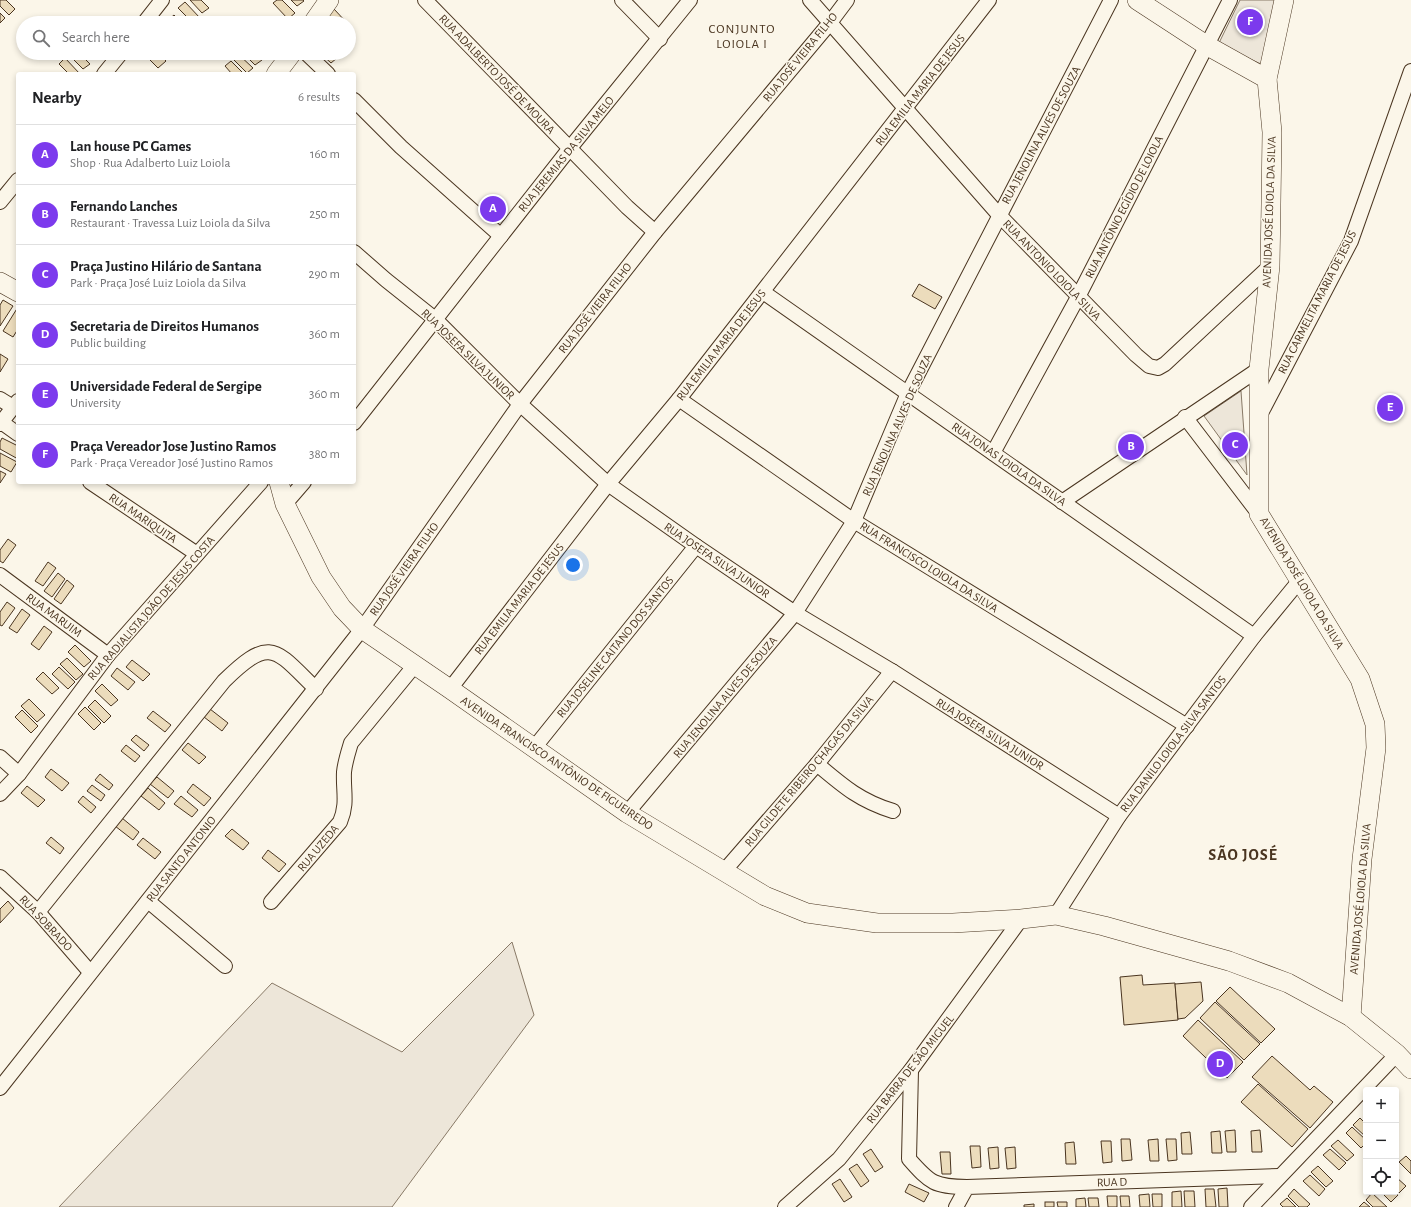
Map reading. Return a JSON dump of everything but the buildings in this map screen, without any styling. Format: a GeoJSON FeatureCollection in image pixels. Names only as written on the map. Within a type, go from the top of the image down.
{"type":"FeatureCollection","features":[{"type":"Feature","properties":{"kind":"street"},"geometry":{"type":"LineString","coordinates":[[149,16],[162,0]]}},
{"type":"Feature","properties":{"kind":"street"},"geometry":{"type":"LineString","coordinates":[[318,16],[329,0]]}},
{"type":"Feature","properties":{"kind":"street","name":"RUA ADALBERTO JOSÉ DE MOURA"},"geometry":{"type":"LineString","coordinates":[[425,0],[627,207],[655,232]]}},
{"type":"Feature","properties":{"kind":"street"},"geometry":{"type":"LineString","coordinates":[[622,0],[660,39]]}},
{"type":"Feature","properties":{"kind":"street","name":"RUA JEREMIAS DA SILVA MELO"},"geometry":{"type":"LineString","coordinates":[[356,420],[570,148],[660,39],[690,0]]}},
{"type":"Feature","properties":{"kind":"street","name":"RUA ANTONIO LOIOLA SILVA"},"geometry":{"type":"LineString","coordinates":[[810,0],[829,24],[999,215],[1078,297],[1149,366],[1158,368],[1174,356],[1270,266]]}},
{"type":"Feature","properties":{"kind":"street","name":"RUA JOSÉ VIEIRA FILHO"},"geometry":{"type":"LineString","coordinates":[[362,629],[520,404],[655,232],[829,24],[846,0]]}},
{"type":"Feature","properties":{"kind":"street","name":"RUA EMILIA MARIA DE JESUS"},"geometry":{"type":"LineString","coordinates":[[450,689],[608,484],[679,399],[763,292],[989,0]]}},
{"type":"Feature","properties":{"kind":"street","name":"RUA JENOLINA ALVES DE SOUZA"},"geometry":{"type":"LineString","coordinates":[[627,813],[795,613],[854,521],[908,393],[1111,0]]}},
{"type":"Feature","properties":{"kind":"street"},"geometry":{"type":"LineString","coordinates":[[1137,0],[1206,45],[1267,79]]}},
{"type":"Feature","properties":{"kind":"street","name":"RUA ANTÔNIO EGÍDIO DE LOIOLA"},"geometry":{"type":"LineString","coordinates":[[993,453],[1078,297],[1230,0]]}},
{"type":"Feature","properties":{"kind":"street","name":"AVENIDA JOSÉ LOIOLA DA SILVA"},"geometry":{"type":"LineString","coordinates":[[1284,0],[1267,79],[1272,132],[1270,266],[1259,369],[1259,514],[1360,679],[1375,724],[1376,748],[1362,859],[1351,1017]]}},
{"type":"Feature","properties":{"kind":"street"},"geometry":{"type":"LineString","coordinates":[[106,72],[115,60]]}},
{"type":"Feature","properties":{"kind":"street"},"geometry":{"type":"LineString","coordinates":[[278,72],[287,60]]}},
{"type":"Feature","properties":{"kind":"street"},"geometry":{"type":"LineString","coordinates":[[313,60],[326,72]]}},
{"type":"Feature","properties":{"kind":"street","name":"RUA CARMELITA MARIA DE JESUS"},"geometry":{"type":"LineString","coordinates":[[1258,417],[1350,242],[1411,71]]}},
{"type":"Feature","properties":{"kind":"street"},"geometry":{"type":"LineString","coordinates":[[356,102],[401,147],[501,236]]}},
{"type":"Feature","properties":{"kind":"street"},"geometry":{"type":"LineString","coordinates":[[0,202],[16,182]]}},
{"type":"Feature","properties":{"kind":"street","name":"RUA JOSEFA SILVA JUNIOR"},"geometry":{"type":"LineString","coordinates":[[356,254],[435,319],[520,404],[608,484],[795,613],[892,671],[1119,816]]}},
{"type":"Feature","properties":{"kind":"street"},"geometry":{"type":"LineString","coordinates":[[0,282],[16,291]]}},
{"type":"Feature","properties":{"kind":"street","name":"RUA JONAS LOIOLA DA SILVA"},"geometry":{"type":"LineString","coordinates":[[763,292],[1254,636]]}},
{"type":"Feature","properties":{"kind":"street"},"geometry":{"type":"LineString","coordinates":[[1062,502],[1185,417],[1259,369]]}},
{"type":"Feature","properties":{"kind":"street"},"geometry":{"type":"LineString","coordinates":[[0,399],[16,404],[1,423],[16,433]]}},
{"type":"Feature","properties":{"kind":"street","name":"RUA FRANCISCO LOIOLA DA SILVA"},"geometry":{"type":"LineString","coordinates":[[679,399],[854,521],[1187,726]]}},
{"type":"Feature","properties":{"kind":"street"},"geometry":{"type":"LineString","coordinates":[[1185,417],[1259,514]]}},
{"type":"Feature","properties":{"kind":"street","name":"RUA MARIQUITA"},"geometry":{"type":"LineString","coordinates":[[93,484],[197,554]]}},
{"type":"Feature","properties":{"kind":"street","name":"RUA RADIALISTA JOÃO DE JESUS COSTA"},"geometry":{"type":"LineString","coordinates":[[0,794],[19,774],[108,655],[259,484]]}},
{"type":"Feature","properties":{"kind":"street","name":"AVENIDA FRANCISCO ANTÔNIO DE FIGUEIREDO"},"geometry":{"type":"LineString","coordinates":[[280,484],[285,504],[321,577],[342,608],[362,629],[627,813],[725,870],[765,896],[807,913],[877,923],[953,923],[1021,919],[1056,915],[1229,961],[1288,983],[1351,1017],[1397,1054],[1411,1069]]}},
{"type":"Feature","properties":{"kind":"street"},"geometry":{"type":"LineString","coordinates":[[285,504],[302,484]]}},
{"type":"Feature","properties":{"kind":"street","name":"RUA JOSELINE CAITANO DOS SANTOS"},"geometry":{"type":"LineString","coordinates":[[534,748],[696,546]]}},
{"type":"Feature","properties":{"kind":"street","name":"RUA MARUIM"},"geometry":{"type":"LineString","coordinates":[[0,575],[108,655]]}},
{"type":"Feature","properties":{"kind":"street","name":"RUA DANILO LOIOLA SILVA SANTOS"},"geometry":{"type":"LineString","coordinates":[[1056,915],[1119,816],[1254,636],[1300,580]]}},
{"type":"Feature","properties":{"kind":"street","name":"RUA SANTO ANTONIO"},"geometry":{"type":"LineString","coordinates":[[0,1088],[362,629]]}},
{"type":"Feature","properties":{"kind":"street"},"geometry":{"type":"LineString","coordinates":[[38,912],[224,681],[249,659],[262,652],[274,652],[282,655],[316,689]]}},
{"type":"Feature","properties":{"kind":"street","name":"RUA UZEDA"},"geometry":{"type":"LineString","coordinates":[[271,902],[340,822],[345,810],[344,772],[346,757],[351,744],[415,665]]}},
{"type":"Feature","properties":{"kind":"street","name":"RUA GILDETE RIBEIRO CHAGAS DA SILVA"},"geometry":{"type":"LineString","coordinates":[[725,870],[818,764],[892,671]]}},
{"type":"Feature","properties":{"kind":"street"},"geometry":{"type":"LineString","coordinates":[[0,757],[19,774]]}},
{"type":"Feature","properties":{"kind":"street"},"geometry":{"type":"LineString","coordinates":[[818,764],[851,792],[872,805],[893,811]]}},
{"type":"Feature","properties":{"kind":"street","name":"RUA SOBRADO"},"geometry":{"type":"LineString","coordinates":[[0,877],[38,912],[90,972]]}},
{"type":"Feature","properties":{"kind":"street"},"geometry":{"type":"LineString","coordinates":[[148,900],[225,966]]}},
{"type":"Feature","properties":{"kind":"street","name":"RUA BARRA DE SÃO MIGUEL"},"geometry":{"type":"LineString","coordinates":[[785,1207],[839,1159],[911,1070],[1021,919]]}},
{"type":"Feature","properties":{"kind":"street"},"geometry":{"type":"LineString","coordinates":[[1251,1207],[1397,1054]]}},
{"type":"Feature","properties":{"kind":"street","name":"RUA D"},"geometry":{"type":"LineString","coordinates":[[911,1070],[909,1159],[933,1183],[946,1187],[1279,1176]]}},
{"type":"Feature","properties":{"kind":"street"},"geometry":{"type":"LineString","coordinates":[[956,1207],[967,1187]]}},
{"type":"Feature","properties":{"kind":"shaded area"},"geometry":{"type":"Polygon","coordinates":[[[1240,0],[1276,0],[1261,64],[1218,45],[1240,0]]]}},
{"type":"Feature","properties":{"kind":"shaded area"},"geometry":{"type":"Polygon","coordinates":[[[1241,391],[1247,475],[1204,416],[1241,391]]]}},
{"type":"Feature","properties":{"kind":"shaded area"},"geometry":{"type":"Polygon","coordinates":[[[512,942],[534,1015],[392,1207],[59,1207],[272,983],[402,1052],[512,942]]]}},
{"type":"Feature","properties":{"kind":"place","name":"Praça Vereador Jose Justino Ramos"},"geometry":{"type":"Point","coordinates":[1250,22]}},
{"type":"Feature","properties":{"kind":"place","name":"Lan house PC Games"},"geometry":{"type":"Point","coordinates":[493,209]}},
{"type":"Feature","properties":{"kind":"place","name":"Universidade Federal de Sergipe"},"geometry":{"type":"Point","coordinates":[1390,408]}},
{"type":"Feature","properties":{"kind":"place","name":"Praça Justino Hilário de Santana"},"geometry":{"type":"Point","coordinates":[1235,445]}},
{"type":"Feature","properties":{"kind":"place","name":"Fernando Lanches"},"geometry":{"type":"Point","coordinates":[1131,447]}},
{"type":"Feature","properties":{"kind":"place","name":"Secretaria de Direitos Humanos"},"geometry":{"type":"Point","coordinates":[1220,1064]}},
{"type":"Feature","properties":{"kind":"district","name":"CONJUNTO LOIOLA I"},"geometry":{"type":"Point","coordinates":[742,36]}},
{"type":"Feature","properties":{"kind":"district","name":"SÃO JOSÉ"},"geometry":{"type":"Point","coordinates":[1243,854]}}]}
